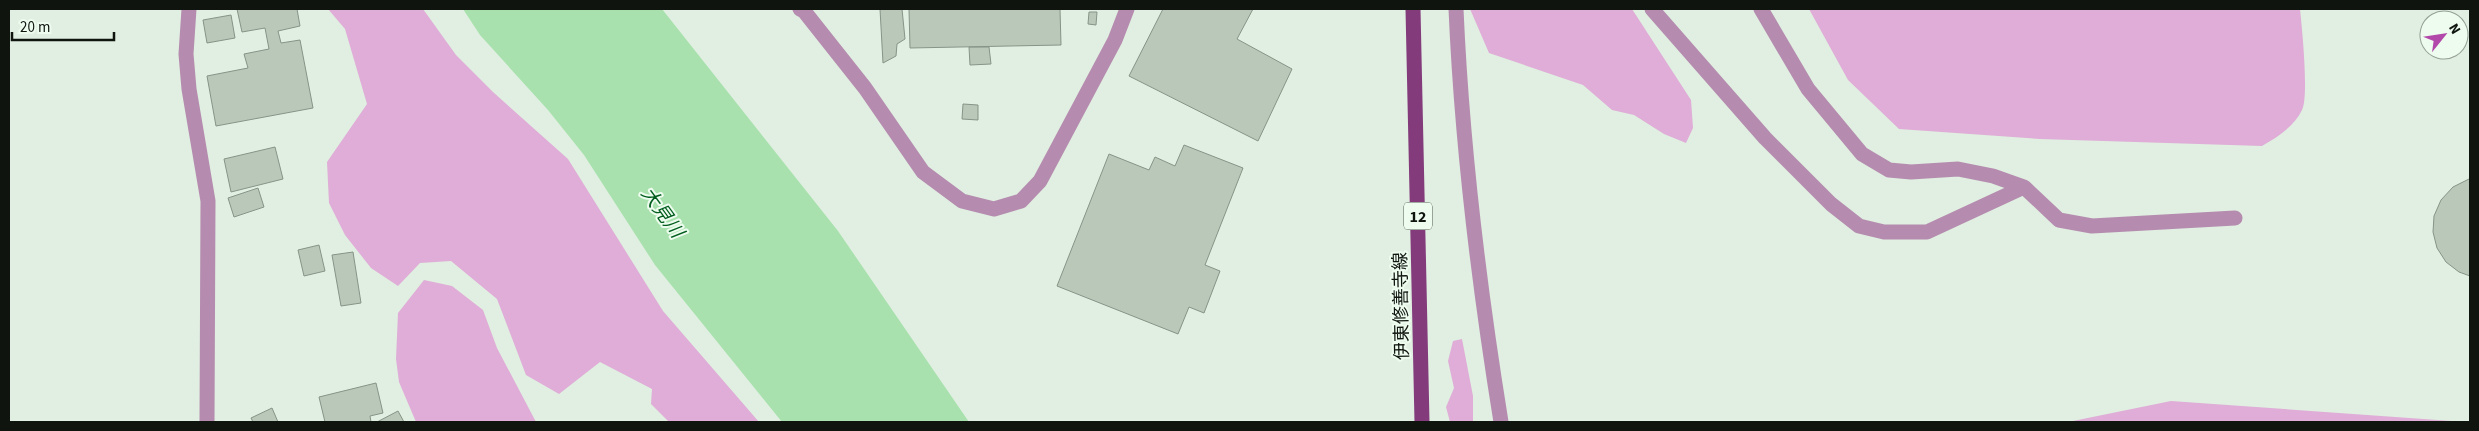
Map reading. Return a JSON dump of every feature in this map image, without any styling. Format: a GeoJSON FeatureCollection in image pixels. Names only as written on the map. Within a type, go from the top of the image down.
{"type":"FeatureCollection","features":[{"type":"Feature","properties":{"kind":"main road","name":"伊東修善寺線"},"geometry":{"type":"LineString","coordinates":[[1413,9],[1422,422]]}},
{"type":"Feature","properties":{"kind":"street"},"geometry":{"type":"LineString","coordinates":[[189,9],[186,54],[189,89],[208,201],[207,422]]}},
{"type":"Feature","properties":{"kind":"street"},"geometry":{"type":"LineString","coordinates":[[800,9],[804,11],[865,88],[923,172],[962,201],[994,209],[1021,201],[1040,181],[1114,40],[1127,9]]}},
{"type":"Feature","properties":{"kind":"street"},"geometry":{"type":"LineString","coordinates":[[1456,9],[1473,221],[1501,422]]}},
{"type":"Feature","properties":{"kind":"street"},"geometry":{"type":"LineString","coordinates":[[1652,9],[1766,138],[1831,204],[1859,226],[1884,232],[1928,232],[2024,187]]}},
{"type":"Feature","properties":{"kind":"street"},"geometry":{"type":"LineString","coordinates":[[1761,9],[1808,89],[1862,154],[1889,170],[1911,172],[1958,169],[1993,176],[2024,187],[2059,220],[2092,226],[2235,218]]}},
{"type":"Feature","properties":{"kind":"shaded area"},"geometry":{"type":"Polygon","coordinates":[[[328,9],[423,9],[456,55],[493,92],[568,159],[663,311],[759,422],[669,422],[651,404],[652,389],[600,362],[559,394],[526,375],[497,299],[451,261],[420,263],[398,286],[371,268],[345,235],[329,203],[327,162],[367,104],[345,29],[328,9]]]}},
{"type":"Feature","properties":{"kind":"shaded area"},"geometry":{"type":"Polygon","coordinates":[[[1470,9],[1632,9],[1691,100],[1693,128],[1686,143],[1664,134],[1634,115],[1612,110],[1583,85],[1489,53],[1470,9]]]}},
{"type":"Feature","properties":{"kind":"shaded area"},"geometry":{"type":"Polygon","coordinates":[[[1809,9],[2300,9],[2304,61],[2304,102],[2299,116],[2294,122],[2262,146],[2040,139],[1899,129],[1848,80],[1809,9]]]}},
{"type":"Feature","properties":{"kind":"shaded area"},"geometry":{"type":"Polygon","coordinates":[[[424,280],[452,286],[483,310],[497,348],[536,422],[416,422],[399,382],[396,359],[398,313],[424,280]]]}},
{"type":"Feature","properties":{"kind":"shaded area"},"geometry":{"type":"Polygon","coordinates":[[[1462,339],[1473,396],[1473,422],[1450,422],[1446,407],[1454,388],[1448,361],[1453,341],[1462,339]]]}},
{"type":"Feature","properties":{"kind":"shaded area"},"geometry":{"type":"Polygon","coordinates":[[[2171,401],[2466,422],[2068,422],[2171,401]]]}},
{"type":"Feature","properties":{"kind":"water","name":"大見川"},"geometry":{"type":"Polygon","coordinates":[[[463,9],[662,9],[838,231],[969,422],[782,422],[655,265],[584,155],[548,110],[480,35],[463,9]]]}},
{"type":"Feature","properties":{"kind":"building"},"geometry":{"type":"Polygon","coordinates":[[[237,9],[297,9],[300,26],[278,31],[281,43],[300,40],[313,108],[216,126],[207,76],[248,68],[244,54],[269,49],[265,28],[242,32],[237,9]]]}},
{"type":"Feature","properties":{"kind":"building"},"geometry":{"type":"Polygon","coordinates":[[[880,9],[902,9],[905,39],[897,44],[896,56],[883,63],[880,9]]]}},
{"type":"Feature","properties":{"kind":"building"},"geometry":{"type":"Polygon","coordinates":[[[909,9],[1060,9],[1061,45],[910,48],[909,9]]]}},
{"type":"Feature","properties":{"kind":"building"},"geometry":{"type":"Polygon","coordinates":[[[1163,9],[1253,9],[1237,39],[1292,69],[1258,141],[1129,76],[1163,9]]]}},
{"type":"Feature","properties":{"kind":"building"},"geometry":{"type":"Polygon","coordinates":[[[1089,12],[1097,12],[1096,25],[1088,24],[1089,12]]]}},
{"type":"Feature","properties":{"kind":"building"},"geometry":{"type":"Polygon","coordinates":[[[231,15],[235,38],[207,43],[203,20],[231,15]]]}},
{"type":"Feature","properties":{"kind":"building"},"geometry":{"type":"Polygon","coordinates":[[[969,47],[989,47],[991,64],[970,65],[969,47]]]}},
{"type":"Feature","properties":{"kind":"building"},"geometry":{"type":"Polygon","coordinates":[[[963,104],[978,105],[978,120],[962,119],[963,104]]]}},
{"type":"Feature","properties":{"kind":"building"},"geometry":{"type":"Polygon","coordinates":[[[1184,145],[1243,168],[1205,265],[1220,271],[1204,313],[1189,307],[1178,334],[1057,286],[1109,154],[1149,170],[1155,157],[1175,166],[1184,145]]]}},
{"type":"Feature","properties":{"kind":"building"},"geometry":{"type":"Polygon","coordinates":[[[275,147],[283,179],[231,192],[224,159],[275,147]]]}},
{"type":"Feature","properties":{"kind":"building"},"geometry":{"type":"Polygon","coordinates":[[[2469,179],[2470,276],[2459,272],[2446,262],[2437,248],[2433,232],[2434,216],[2441,200],[2453,187],[2469,179]]]}},
{"type":"Feature","properties":{"kind":"building"},"geometry":{"type":"Polygon","coordinates":[[[258,188],[264,207],[234,217],[228,198],[258,188]]]}},
{"type":"Feature","properties":{"kind":"building"},"geometry":{"type":"Polygon","coordinates":[[[319,245],[325,271],[304,276],[298,250],[319,245]]]}},
{"type":"Feature","properties":{"kind":"building"},"geometry":{"type":"Polygon","coordinates":[[[353,252],[361,303],[341,306],[332,255],[353,252]]]}},
{"type":"Feature","properties":{"kind":"building"},"geometry":{"type":"Polygon","coordinates":[[[376,383],[383,413],[370,416],[371,422],[325,422],[319,397],[376,383]]]}},
{"type":"Feature","properties":{"kind":"building"},"geometry":{"type":"Polygon","coordinates":[[[272,408],[278,422],[253,422],[251,418],[272,408]]]}},
{"type":"Feature","properties":{"kind":"building"},"geometry":{"type":"Polygon","coordinates":[[[398,411],[404,422],[377,422],[398,411]]]}}]}
